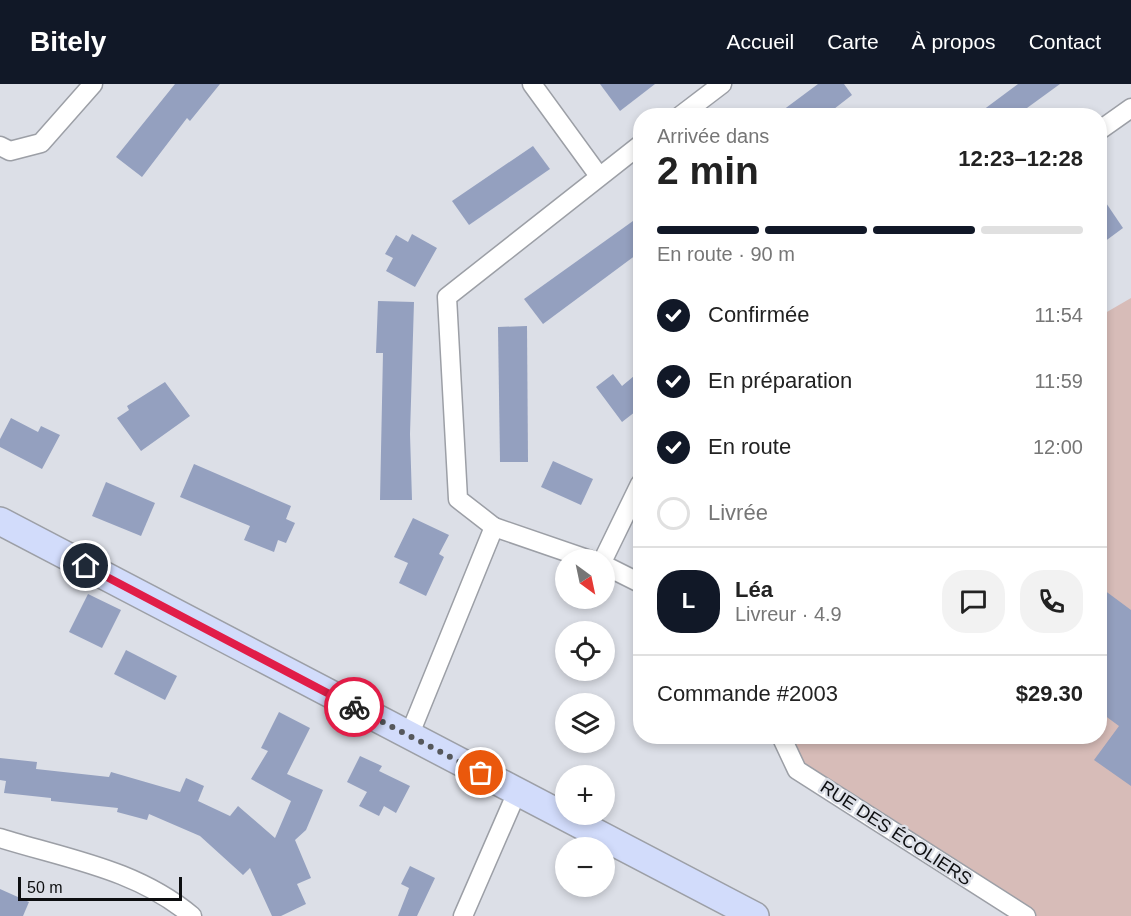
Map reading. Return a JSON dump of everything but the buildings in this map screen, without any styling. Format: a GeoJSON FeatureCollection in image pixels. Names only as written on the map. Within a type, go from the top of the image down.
{"type":"FeatureCollection","features":[{"type":"Feature","properties":{"kind":"main road"},"geometry":{"type":"LineString","coordinates":[[0,522],[755,916]]}},
{"type":"Feature","properties":{"kind":"street"},"geometry":{"type":"LineString","coordinates":[[0,146],[10,151],[41,143],[93,84]]}},
{"type":"Feature","properties":{"kind":"street"},"geometry":{"type":"LineString","coordinates":[[532,84],[599,176]]}},
{"type":"Feature","properties":{"kind":"street"},"geometry":{"type":"LineString","coordinates":[[690,108],[722,84]]}},
{"type":"Feature","properties":{"kind":"street"},"geometry":{"type":"LineString","coordinates":[[1107,125],[1131,108]]}},
{"type":"Feature","properties":{"kind":"street"},"geometry":{"type":"LineString","coordinates":[[558,549],[494,527],[458,499],[447,297],[633,150]]}},
{"type":"Feature","properties":{"kind":"street"},"geometry":{"type":"LineString","coordinates":[[608,549],[633,498]]}},
{"type":"Feature","properties":{"kind":"street"},"geometry":{"type":"LineString","coordinates":[[409,736],[494,527]]}},
{"type":"Feature","properties":{"kind":"street"},"geometry":{"type":"LineString","coordinates":[[615,571],[633,580]]}},
{"type":"Feature","properties":{"kind":"street","name":"RUE DES ÉCOLIERS"},"geometry":{"type":"LineString","coordinates":[[785,744],[796,770],[1026,916]]}},
{"type":"Feature","properties":{"kind":"street"},"geometry":{"type":"LineString","coordinates":[[463,916],[518,792]]}},
{"type":"Feature","properties":{"kind":"street"},"geometry":{"type":"LineString","coordinates":[[0,838],[125,875],[156,890],[192,916]]}},
{"type":"Feature","properties":{"kind":"shaded area"},"geometry":{"type":"Polygon","coordinates":[[[1131,298],[1131,916],[1026,916],[797,770],[784,744],[1107,744],[1107,312],[1131,298]]]}},
{"type":"Feature","properties":{"kind":"way so far"},"geometry":{"type":"LineString","coordinates":[[354,707],[481,773]]}},
{"type":"Feature","properties":{"kind":"route"},"geometry":{"type":"LineString","coordinates":[[86,566],[354,707]]}}]}
